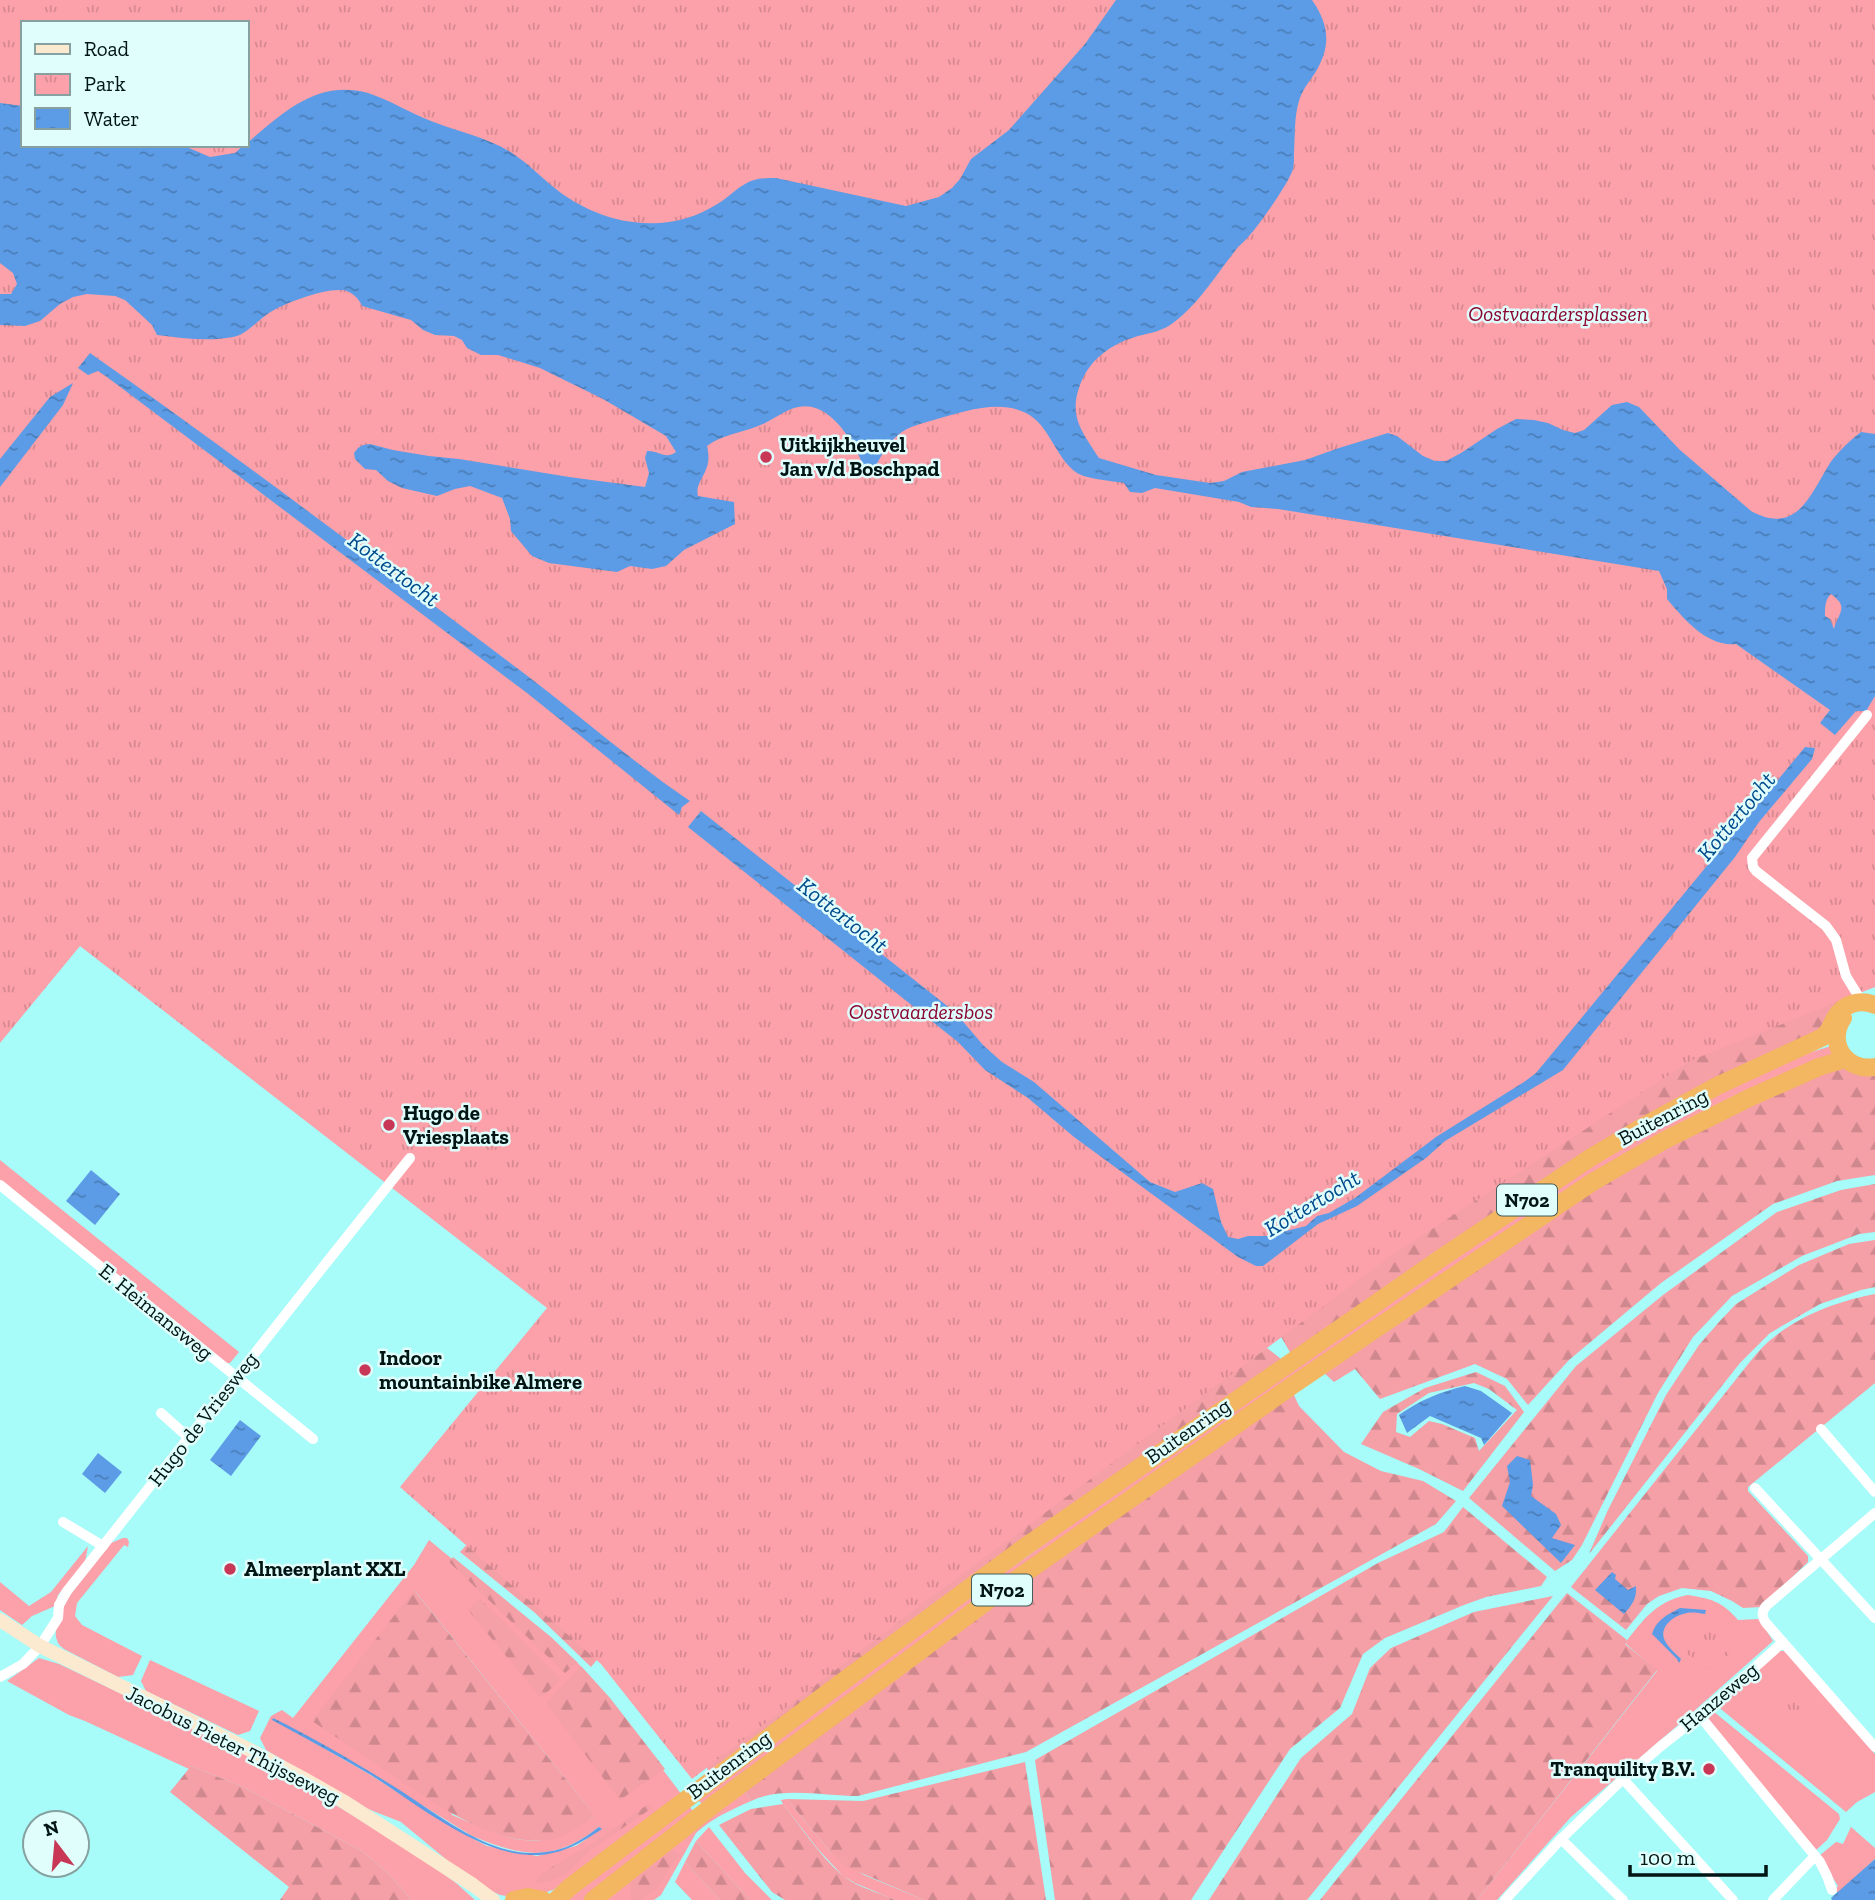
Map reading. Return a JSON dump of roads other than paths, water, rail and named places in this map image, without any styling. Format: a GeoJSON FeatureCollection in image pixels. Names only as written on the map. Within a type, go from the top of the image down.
{"type":"FeatureCollection","features":[{"type":"Feature","properties":{"kind":"highway","name":"Buitenring"},"geometry":{"type":"LineString","coordinates":[[556,1900],[830,1690],[1022,1549],[1423,1270],[1590,1158],[1678,1106],[1776,1059],[1827,1041],[1854,1014]]}},
{"type":"Feature","properties":{"kind":"highway"},"geometry":{"type":"LineString","coordinates":[[1854,1014],[1838,1048],[1846,1059],[1859,1067],[1875,1067]]}},
{"type":"Feature","properties":{"kind":"highway","name":"Buitenring"},"geometry":{"type":"LineString","coordinates":[[593,1900],[716,1803],[1018,1578],[1293,1385],[1591,1183],[1663,1141],[1749,1098],[1819,1067],[1846,1059]]}},
{"type":"Feature","properties":{"kind":"highway","name":"Buitenring"},"geometry":{"type":"LineString","coordinates":[[544,1900],[570,1887]]}},
{"type":"Feature","properties":{"kind":"highway","name":"N702"},"geometry":{"type":"LineString","coordinates":[[514,1900],[528,1897],[544,1900]]}},
{"type":"Feature","properties":{"kind":"street"},"geometry":{"type":"LineString","coordinates":[[1854,1014],[1836,940],[1826,926],[1756,871],[1752,858],[1867,715]]}},
{"type":"Feature","properties":{"kind":"street","name":"Hugo de Vriesweg"},"geometry":{"type":"LineString","coordinates":[[0,1677],[23,1664],[40,1646],[58,1618],[59,1605],[67,1591],[410,1158]]}},
{"type":"Feature","properties":{"kind":"street","name":"E. Heimansweg"},"geometry":{"type":"LineString","coordinates":[[0,1185],[313,1439]]}},
{"type":"Feature","properties":{"kind":"street"},"geometry":{"type":"LineString","coordinates":[[162,1413],[189,1438]]}},
{"type":"Feature","properties":{"kind":"street"},"geometry":{"type":"LineString","coordinates":[[1822,1429],[1875,1492]]}},
{"type":"Feature","properties":{"kind":"street"},"geometry":{"type":"LineString","coordinates":[[1755,1488],[1875,1618]]}},
{"type":"Feature","properties":{"kind":"street"},"geometry":{"type":"LineString","coordinates":[[1875,1513],[1762,1611],[1766,1623],[1875,1747]]}},
{"type":"Feature","properties":{"kind":"street"},"geometry":{"type":"LineString","coordinates":[[63,1522],[103,1546]]}},
{"type":"Feature","properties":{"kind":"street","name":"Jacobus Pieter Thijsseweg"},"geometry":{"type":"LineString","coordinates":[[0,1620],[40,1646],[250,1750],[343,1801],[493,1900]]}},
{"type":"Feature","properties":{"kind":"street","name":"Hanzeweg"},"geometry":{"type":"LineString","coordinates":[[1505,1900],[1561,1839],[1623,1779],[1783,1642]]}},
{"type":"Feature","properties":{"kind":"street"},"geometry":{"type":"LineString","coordinates":[[1699,1715],[1825,1871],[1832,1890]]}},
{"type":"Feature","properties":{"kind":"street"},"geometry":{"type":"LineString","coordinates":[[1623,1779],[1733,1900]]}},
{"type":"Feature","properties":{"kind":"street"},"geometry":{"type":"LineString","coordinates":[[1561,1839],[1623,1900]]}},
{"type":"Feature","properties":{"kind":"street"},"geometry":{"type":"LineString","coordinates":[[1773,1900],[1814,1857]]}},
{"type":"Feature","properties":{"kind":"street","name":"Jacobus Pieter Thijsseweg"},"geometry":{"type":"LineString","coordinates":[[461,1879],[481,1900]]}},
{"type":"Feature","properties":{"kind":"water"},"geometry":{"type":"Polygon","coordinates":[[[1116,0],[1312,0],[1325,28],[1326,45],[1320,63],[1297,107],[1293,169],[1266,214],[1182,316],[1165,328],[1113,347],[1092,364],[1078,392],[1076,413],[1082,430],[1099,458],[1156,475],[1210,483],[1224,481],[1242,472],[1305,460],[1388,433],[1397,436],[1423,456],[1435,461],[1446,461],[1516,419],[1548,423],[1575,433],[1584,430],[1612,405],[1627,402],[1639,407],[1680,450],[1751,511],[1780,519],[1791,515],[1808,499],[1840,450],[1861,432],[1875,434],[1875,696],[1866,711],[1856,711],[1835,735],[1820,723],[1830,710],[1736,644],[1715,641],[1689,623],[1667,599],[1667,589],[1659,571],[1278,509],[1251,507],[1239,502],[1155,488],[1142,493],[1130,492],[1124,483],[1077,473],[1063,459],[1041,425],[1026,413],[1015,409],[981,408],[911,427],[893,439],[871,475],[867,474],[850,439],[832,418],[822,410],[810,407],[793,408],[763,424],[707,446],[708,463],[699,485],[698,496],[734,502],[735,524],[684,550],[666,566],[652,569],[630,566],[617,572],[549,563],[532,556],[511,531],[510,519],[502,498],[470,486],[437,496],[402,488],[388,481],[376,470],[365,469],[355,459],[354,453],[358,448],[370,444],[429,456],[645,487],[649,473],[645,458],[647,451],[665,455],[676,452],[666,436],[603,399],[540,368],[498,355],[481,355],[467,348],[462,340],[454,336],[435,335],[423,330],[411,320],[362,306],[352,294],[339,290],[307,296],[285,305],[269,313],[243,333],[224,338],[195,339],[157,335],[152,325],[125,300],[115,296],[87,294],[60,304],[40,321],[25,326],[0,325],[0,294],[11,294],[17,284],[13,273],[0,263],[0,103],[21,106],[21,147],[187,147],[210,157],[235,153],[242,147],[248,147],[248,142],[288,110],[317,95],[350,90],[368,93],[431,121],[499,145],[564,195],[592,211],[613,218],[645,223],[678,220],[699,214],[745,184],[762,178],[776,178],[906,206],[939,197],[952,188],[971,159],[1009,130],[1085,44],[1116,0]],[[1831,594],[1825,607],[1825,616],[1830,619],[1834,629],[1841,610],[1840,603],[1831,594]]]}},
{"type":"Feature","properties":{"kind":"water"},"geometry":{"type":"Polygon","coordinates":[[[90,353],[361,551],[690,801],[682,807],[679,815],[527,693],[107,377],[98,371],[88,375],[78,368],[90,353]]]}},
{"type":"Feature","properties":{"kind":"water"},"geometry":{"type":"Polygon","coordinates":[[[73,383],[63,405],[0,487],[0,459],[50,397],[73,383]]]}},
{"type":"Feature","properties":{"kind":"water"},"geometry":{"type":"Polygon","coordinates":[[[1805,747],[1815,748],[1812,759],[1563,1070],[1445,1141],[1426,1158],[1357,1206],[1318,1224],[1263,1266],[1256,1266],[1238,1257],[1074,1137],[1028,1098],[985,1070],[958,1042],[688,827],[701,811],[946,1005],[1002,1062],[1034,1082],[1150,1182],[1175,1192],[1202,1183],[1213,1189],[1221,1222],[1228,1237],[1238,1239],[1266,1236],[1306,1226],[1317,1216],[1329,1213],[1355,1198],[1436,1137],[1536,1073],[1805,747]]]}},
{"type":"Feature","properties":{"kind":"water"},"geometry":{"type":"Polygon","coordinates":[[[91,1170],[120,1194],[95,1225],[66,1201],[91,1170]]]}},
{"type":"Feature","properties":{"kind":"water"},"geometry":{"type":"Polygon","coordinates":[[[1465,1386],[1481,1391],[1512,1413],[1484,1445],[1481,1438],[1430,1416],[1407,1433],[1399,1415],[1430,1397],[1465,1386]]]}},
{"type":"Feature","properties":{"kind":"water"},"geometry":{"type":"Polygon","coordinates":[[[240,1420],[261,1436],[231,1476],[210,1460],[240,1420]]]}},
{"type":"Feature","properties":{"kind":"water"},"geometry":{"type":"Polygon","coordinates":[[[98,1453],[122,1472],[105,1493],[82,1474],[98,1453]]]}},
{"type":"Feature","properties":{"kind":"water"},"geometry":{"type":"Polygon","coordinates":[[[1517,1456],[1530,1460],[1533,1485],[1531,1496],[1556,1514],[1561,1525],[1552,1538],[1575,1545],[1561,1563],[1502,1506],[1510,1482],[1507,1466],[1517,1456]]]}},
{"type":"Feature","properties":{"kind":"water"},"geometry":{"type":"Polygon","coordinates":[[[1612,1572],[1616,1575],[1615,1579],[1628,1590],[1636,1586],[1633,1602],[1624,1614],[1595,1590],[1612,1572]]]}},
{"type":"Feature","properties":{"kind":"water"},"geometry":{"type":"Polygon","coordinates":[[[1680,1608],[1706,1610],[1705,1614],[1682,1614],[1666,1626],[1663,1636],[1681,1659],[1679,1663],[1652,1634],[1659,1621],[1680,1608]]]}},
{"type":"Feature","properties":{"kind":"water"},"geometry":{"type":"Polygon","coordinates":[[[273,1718],[352,1761],[461,1830],[496,1846],[531,1853],[551,1851],[575,1843],[599,1827],[602,1829],[572,1846],[547,1854],[517,1854],[495,1848],[451,1827],[371,1775],[272,1720],[273,1718]]]}},
{"type":"Feature","properties":{"kind":"water"},"geometry":{"type":"Polygon","coordinates":[[[1875,1859],[1875,1900],[1832,1900],[1831,1898],[1875,1859]]]}},
{"type":"Feature","properties":{"kind":"place","name":"Uitkijkheuvel Jan v/d Boschpad"},"geometry":{"type":"Point","coordinates":[766,457]}},
{"type":"Feature","properties":{"kind":"place","name":"Hugo de Vriesplaats"},"geometry":{"type":"Point","coordinates":[389,1125]}},
{"type":"Feature","properties":{"kind":"place","name":"Indoor mountainbike Almere"},"geometry":{"type":"Point","coordinates":[365,1370]}},
{"type":"Feature","properties":{"kind":"place","name":"Almeerplant XXL"},"geometry":{"type":"Point","coordinates":[230,1569]}},
{"type":"Feature","properties":{"kind":"place","name":"Tranquility B.V."},"geometry":{"type":"Point","coordinates":[1709,1769]}},
{"type":"Feature","properties":{"kind":"park label","name":"Oostvaardersplassen"},"geometry":{"type":"Point","coordinates":[1558,314]}},
{"type":"Feature","properties":{"kind":"park label","name":"Oostvaardersbos"},"geometry":{"type":"Point","coordinates":[921,1012]}},
{"type":"Feature","properties":{"kind":"water label","name":"Kottertocht"},"geometry":{"type":"Point","coordinates":[394,569]}},
{"type":"Feature","properties":{"kind":"water label","name":"Kottertocht"},"geometry":{"type":"Point","coordinates":[1736,816]}},
{"type":"Feature","properties":{"kind":"water label","name":"Kottertocht"},"geometry":{"type":"Point","coordinates":[843,915]}},
{"type":"Feature","properties":{"kind":"water label","name":"Kottertocht"},"geometry":{"type":"Point","coordinates":[1312,1203]}}]}
